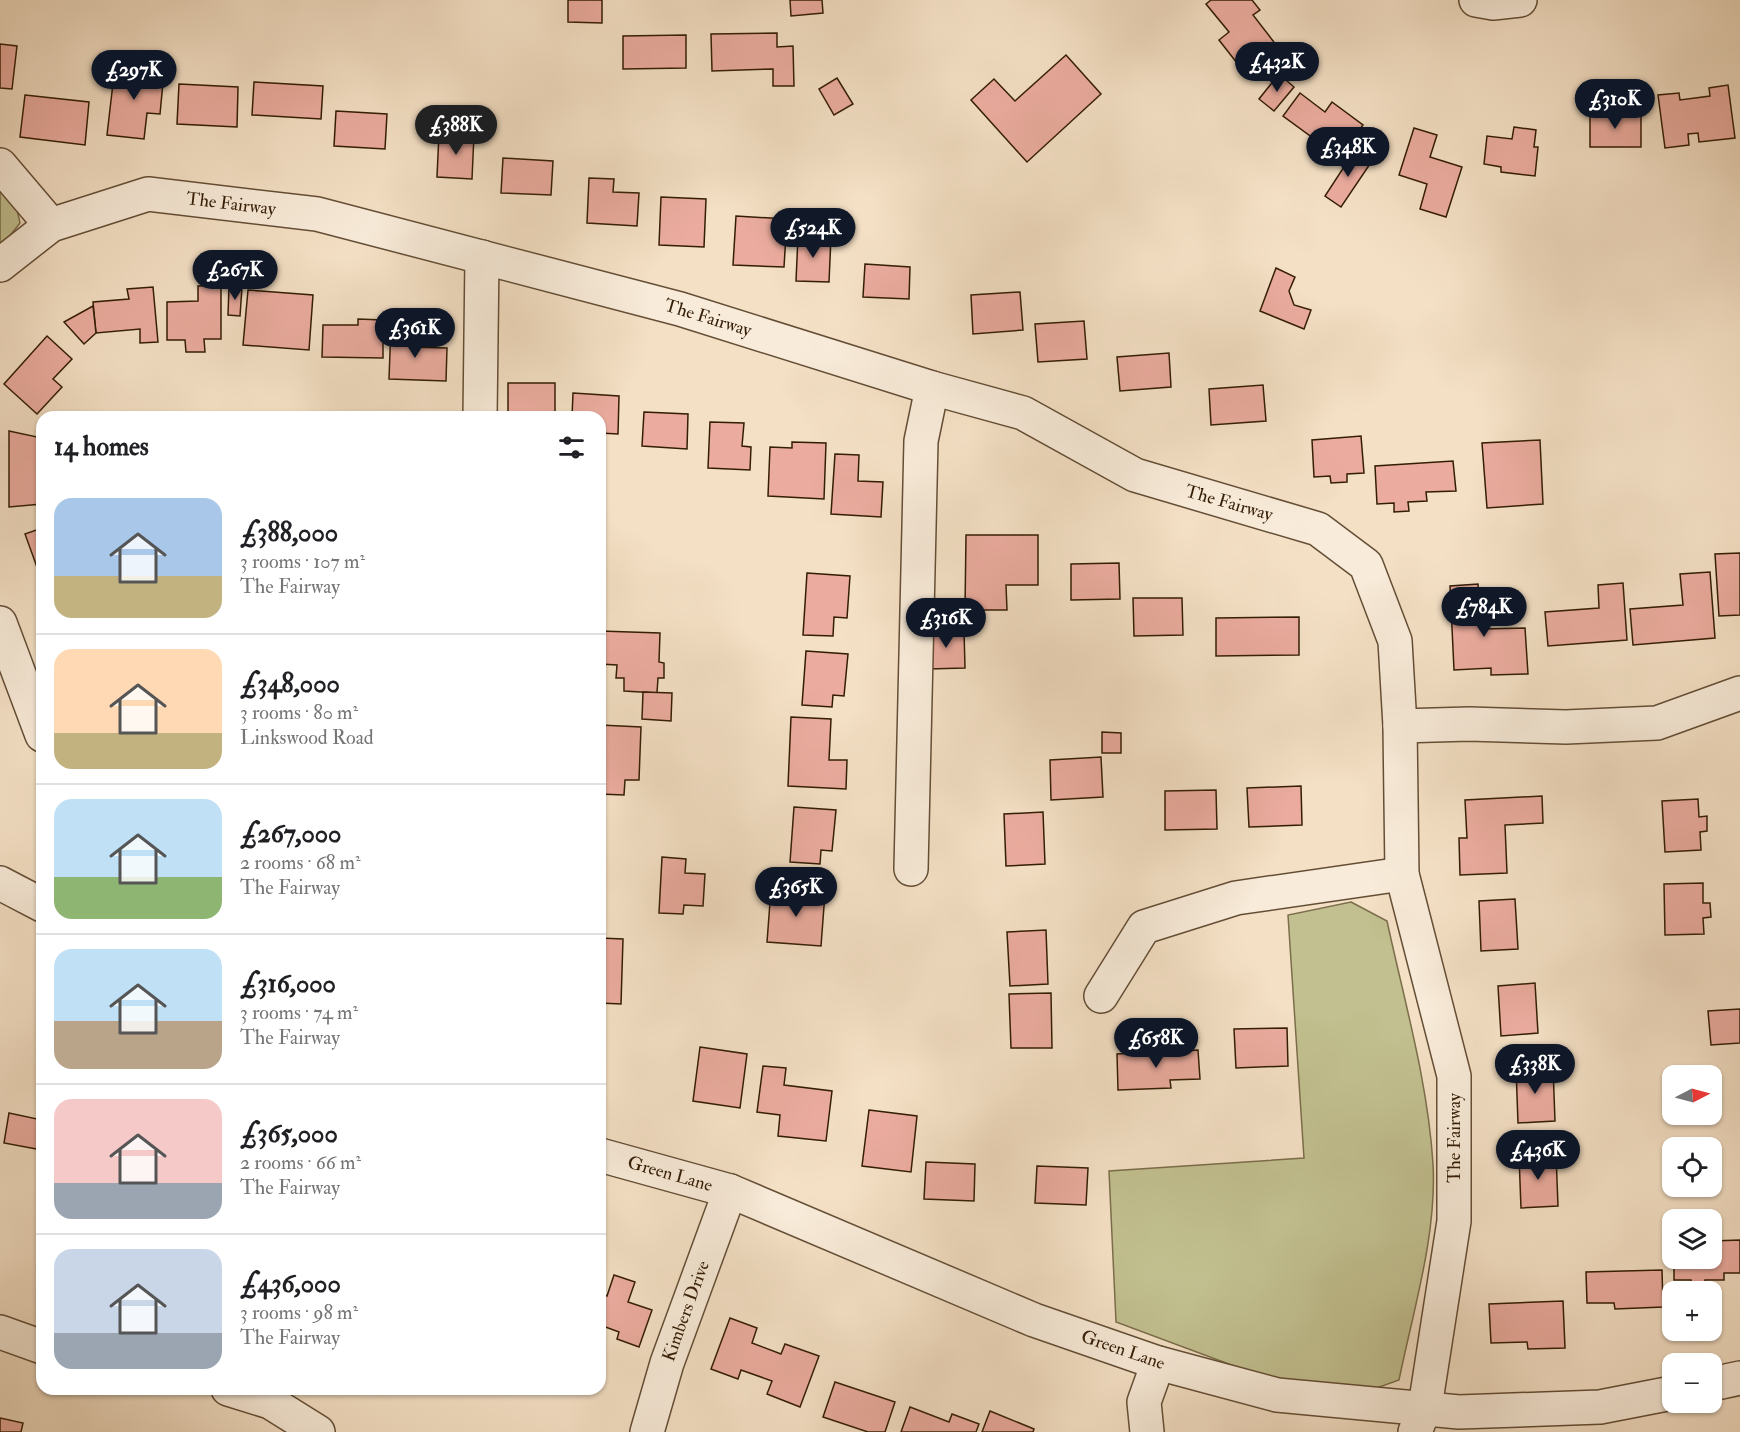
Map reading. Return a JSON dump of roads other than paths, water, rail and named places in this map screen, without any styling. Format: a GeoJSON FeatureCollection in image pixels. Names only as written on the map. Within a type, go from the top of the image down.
{"type":"FeatureCollection","features":[{"type":"Feature","properties":{"kind":"street"},"geometry":{"type":"LineString","coordinates":[[1476,0],[1493,3],[1520,0]]}},
{"type":"Feature","properties":{"kind":"street"},"geometry":{"type":"LineString","coordinates":[[0,165],[51,225]]}},
{"type":"Feature","properties":{"kind":"street","name":"The Fairway"},"geometry":{"type":"LineString","coordinates":[[0,265],[51,225],[148,194],[317,214],[680,309],[932,388],[1023,413],[1135,476],[1318,529],[1366,565],[1395,641],[1400,726],[1402,873],[1454,1076],[1454,1221],[1420,1419]]}},
{"type":"Feature","properties":{"kind":"street"},"geometry":{"type":"LineString","coordinates":[[480,411],[482,257]]}},
{"type":"Feature","properties":{"kind":"street"},"geometry":{"type":"LineString","coordinates":[[911,869],[921,441],[932,388]]}},
{"type":"Feature","properties":{"kind":"street"},"geometry":{"type":"LineString","coordinates":[[0,623],[36,719]]}},
{"type":"Feature","properties":{"kind":"street"},"geometry":{"type":"LineString","coordinates":[[1400,726],[1469,724],[1566,727],[1657,723],[1740,693]]}},
{"type":"Feature","properties":{"kind":"street"},"geometry":{"type":"LineString","coordinates":[[1101,996],[1144,927],[1236,898],[1402,873]]}},
{"type":"Feature","properties":{"kind":"street"},"geometry":{"type":"LineString","coordinates":[[0,883],[36,902]]}},
{"type":"Feature","properties":{"kind":"street","name":"Green Lane"},"geometry":{"type":"LineString","coordinates":[[606,1157],[730,1191],[1034,1320],[1158,1363],[1277,1395],[1420,1419],[1459,1412],[1600,1407],[1662,1395]]}},
{"type":"Feature","properties":{"kind":"street","name":"Kimbers Drive"},"geometry":{"type":"LineString","coordinates":[[647,1432],[667,1363],[730,1191]]}},
{"type":"Feature","properties":{"kind":"street"},"geometry":{"type":"LineString","coordinates":[[0,1332],[36,1345]]}},
{"type":"Feature","properties":{"kind":"street"},"geometry":{"type":"LineString","coordinates":[[1147,1432],[1144,1402],[1158,1363]]}},
{"type":"Feature","properties":{"kind":"street"},"geometry":{"type":"LineString","coordinates":[[1722,1382],[1740,1378]]}},
{"type":"Feature","properties":{"kind":"street"},"geometry":{"type":"LineString","coordinates":[[247,1395],[270,1402],[318,1432]]}}]}
